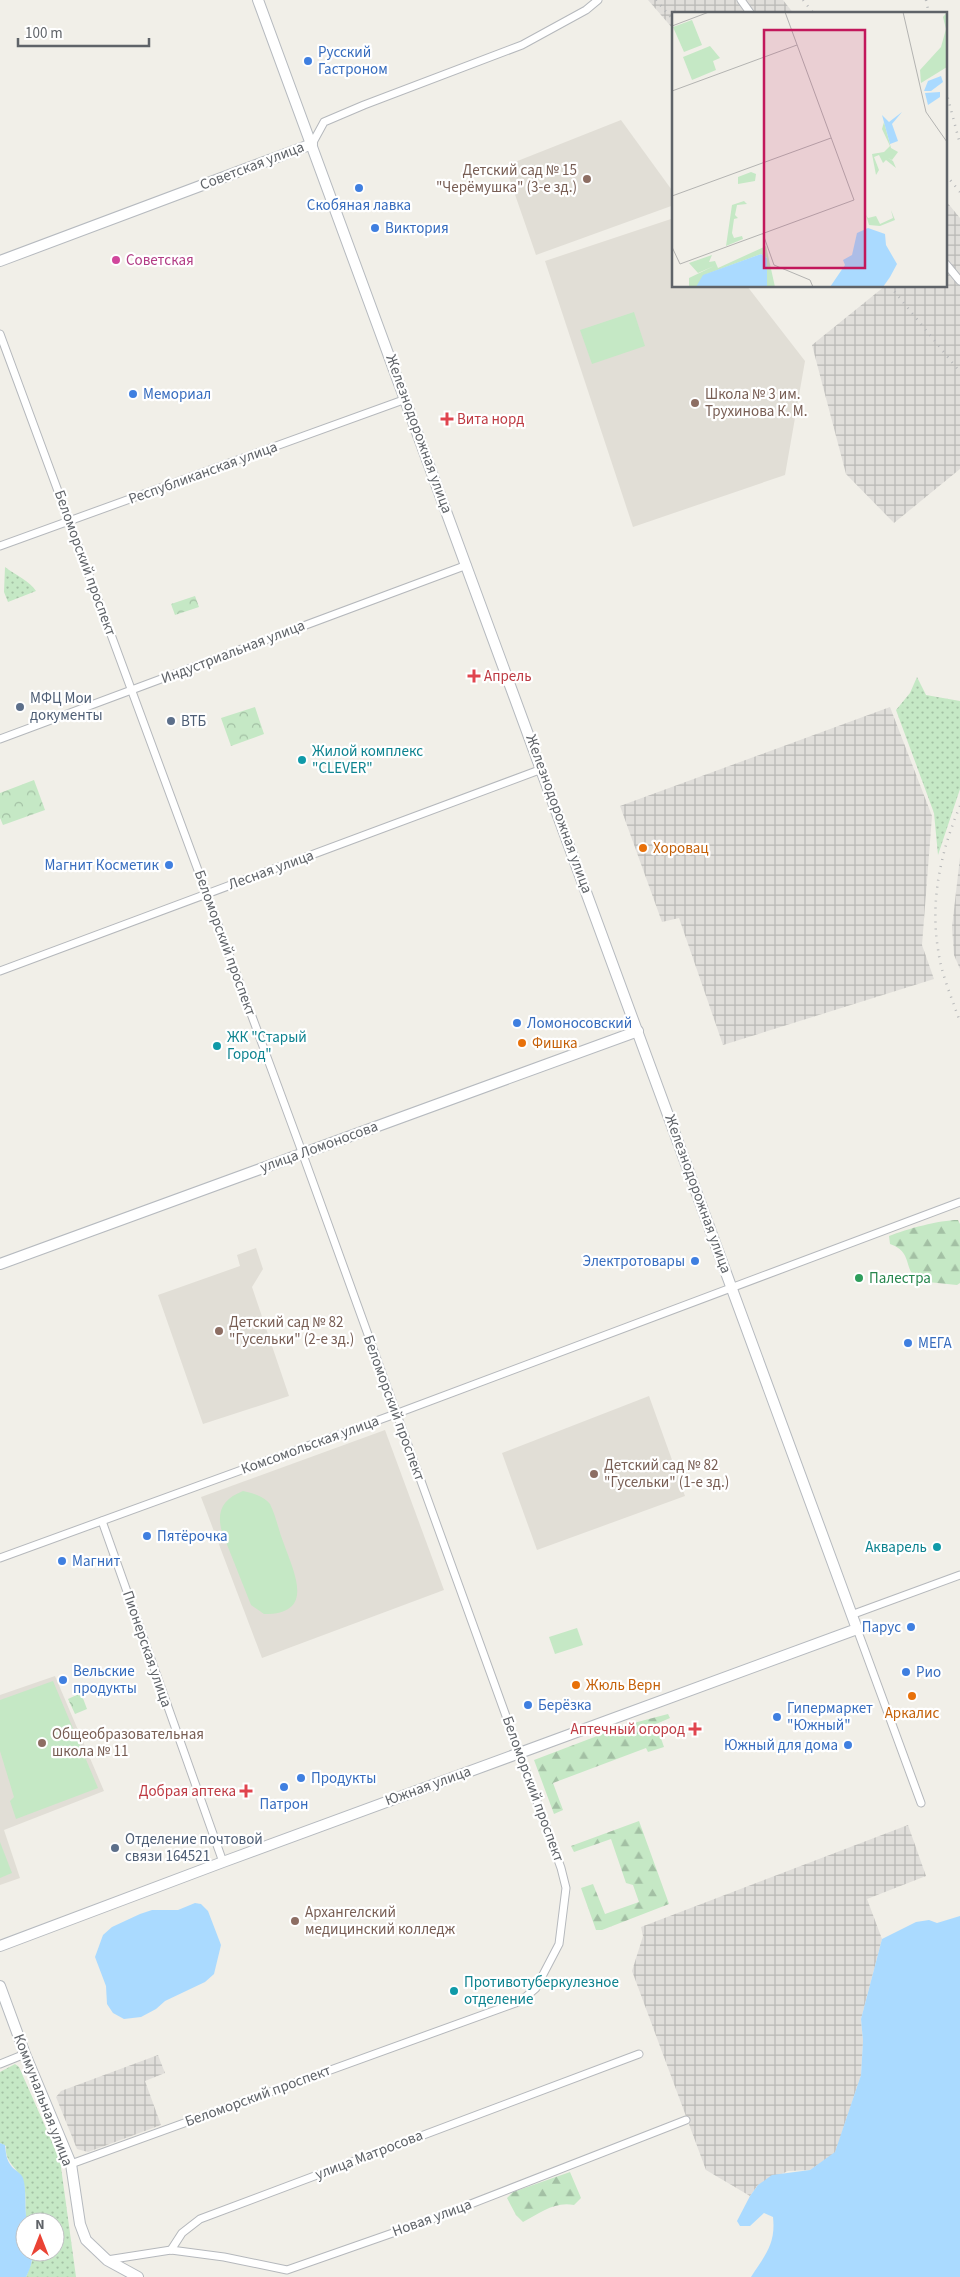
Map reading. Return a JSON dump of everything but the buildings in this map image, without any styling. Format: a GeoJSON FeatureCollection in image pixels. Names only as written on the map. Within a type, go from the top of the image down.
{"type":"FeatureCollection","features":[{"type":"Feature","properties":{"kind":"main road","name":"Железнодорожная улица"},"geometry":{"type":"LineString","coordinates":[[258,0],[542,769],[856,1629]]}},
{"type":"Feature","properties":{"kind":"main road","name":"Советская улица"},"geometry":{"type":"LineString","coordinates":[[0,261],[312,144]]}},
{"type":"Feature","properties":{"kind":"main road","name":"улица Ломоносова"},"geometry":{"type":"LineString","coordinates":[[0,1264],[638,1031]]}},
{"type":"Feature","properties":{"kind":"main road","name":"Южная улица"},"geometry":{"type":"LineString","coordinates":[[0,1946],[856,1629]]}},
{"type":"Feature","properties":{"kind":"main road","name":"Коммунальная улица"},"geometry":{"type":"LineString","coordinates":[[0,1986],[25,2054],[71,2164],[86,2240],[107,2260],[138,2277]]}},
{"type":"Feature","properties":{"kind":"street","name":"Советская улица"},"geometry":{"type":"LineString","coordinates":[[312,144],[324,122],[522,45],[586,10],[598,0]]}},
{"type":"Feature","properties":{"kind":"street"},"geometry":{"type":"LineString","coordinates":[[740,0],[749,12]]}},
{"type":"Feature","properties":{"kind":"street"},"geometry":{"type":"LineString","coordinates":[[948,266],[960,281]]}},
{"type":"Feature","properties":{"kind":"street","name":"Беломорский проспект"},"geometry":{"type":"LineString","coordinates":[[0,334],[398,1413],[520,1752],[566,1888],[559,1944],[536,1988],[522,2001],[71,2164]]}},
{"type":"Feature","properties":{"kind":"street","name":"Республиканская улица"},"geometry":{"type":"LineString","coordinates":[[0,546],[406,399]]}},
{"type":"Feature","properties":{"kind":"street","name":"Индустриальная улица"},"geometry":{"type":"LineString","coordinates":[[0,739],[467,565]]}},
{"type":"Feature","properties":{"kind":"street","name":"Лесная улица"},"geometry":{"type":"LineString","coordinates":[[0,970],[542,769]]}},
{"type":"Feature","properties":{"kind":"street","name":"Комсомольская улица"},"geometry":{"type":"LineString","coordinates":[[0,1558],[398,1413],[960,1202]]}},
{"type":"Feature","properties":{"kind":"street","name":"Пионерская улица"},"geometry":{"type":"LineString","coordinates":[[102,1521],[223,1862]]}},
{"type":"Feature","properties":{"kind":"street"},"geometry":{"type":"LineString","coordinates":[[851,1615],[960,1575]]}},
{"type":"Feature","properties":{"kind":"street"},"geometry":{"type":"LineString","coordinates":[[856,1629],[921,1803]]}},
{"type":"Feature","properties":{"kind":"street"},"geometry":{"type":"LineString","coordinates":[[0,2064],[25,2054]]}},
{"type":"Feature","properties":{"kind":"street","name":"улица Матросова"},"geometry":{"type":"LineString","coordinates":[[171,2250],[182,2233],[200,2219],[639,2054]]}},
{"type":"Feature","properties":{"kind":"street","name":"Новая улица"},"geometry":{"type":"LineString","coordinates":[[171,2250],[224,2257],[287,2270],[427,2221],[686,2120]]}},
{"type":"Feature","properties":{"kind":"street"},"geometry":{"type":"LineString","coordinates":[[107,2260],[171,2250]]}},
{"type":"Feature","properties":{"kind":"shaded area"},"geometry":{"type":"Polygon","coordinates":[[[648,0],[783,0],[792,12],[672,12],[672,28],[648,0]]]}},
{"type":"Feature","properties":{"kind":"shaded area","name":"Детский сад № 15 \"Черёмушка\" (3-е зд.)"},"geometry":{"type":"Polygon","coordinates":[[[621,120],[672,190],[672,206],[536,255],[505,166],[621,120]]]}},
{"type":"Feature","properties":{"kind":"shaded area"},"geometry":{"type":"Polygon","coordinates":[[[948,203],[960,218],[960,469],[894,523],[846,474],[812,345],[883,288],[948,288],[948,203]]]}},
{"type":"Feature","properties":{"kind":"shaded area","name":"Школа № 3 им. Трухинова К. М."},"geometry":{"type":"Polygon","coordinates":[[[672,219],[672,288],[749,288],[805,361],[785,475],[633,527],[545,261],[672,219]]]}},
{"type":"Feature","properties":{"kind":"shaded area"},"geometry":{"type":"Polygon","coordinates":[[[890,707],[932,816],[922,945],[934,979],[723,1045],[679,918],[662,922],[620,806],[890,707]]]}},
{"type":"Feature","properties":{"kind":"shaded area"},"geometry":{"type":"Polygon","coordinates":[[[960,857],[960,969],[954,955],[952,927],[960,857]]]}},
{"type":"Feature","properties":{"kind":"shaded area","name":"Детский сад № 82 \"Гусельки\" (2-е зд.)"},"geometry":{"type":"Polygon","coordinates":[[[256,1248],[263,1269],[252,1287],[289,1396],[203,1424],[158,1295],[240,1266],[237,1255],[256,1248]]]}},
{"type":"Feature","properties":{"kind":"shaded area","name":"Детский сад № 82 \"Гусельки\" (1-е зд.)"},"geometry":{"type":"Polygon","coordinates":[[[649,1396],[685,1496],[537,1550],[502,1453],[649,1396]]]}},
{"type":"Feature","properties":{"kind":"shaded area"},"geometry":{"type":"Polygon","coordinates":[[[385,1430],[444,1590],[262,1658],[201,1497],[385,1430]]]}},
{"type":"Feature","properties":{"kind":"shaded area","name":"Общеобразовательная школа № 11"},"geometry":{"type":"Polygon","coordinates":[[[55,1676],[104,1791],[4,1830],[20,1878],[0,1885],[0,1695],[55,1676]]]}},
{"type":"Feature","properties":{"kind":"shaded area"},"geometry":{"type":"Polygon","coordinates":[[[908,1825],[926,1876],[867,1899],[882,1939],[861,2019],[863,2041],[861,2075],[835,2153],[810,2170],[788,2171],[758,2185],[750,2196],[706,2170],[632,1971],[643,1936],[641,1927],[908,1825]]]}},
{"type":"Feature","properties":{"kind":"shaded area"},"geometry":{"type":"Polygon","coordinates":[[[158,2055],[165,2073],[145,2081],[161,2125],[88,2152],[77,2149],[56,2097],[61,2091],[158,2055]]]}},
{"type":"Feature","properties":{"kind":"green space"},"geometry":{"type":"Polygon","coordinates":[[[634,312],[645,346],[592,364],[580,330],[634,312]]]}},
{"type":"Feature","properties":{"kind":"green space"},"geometry":{"type":"Polygon","coordinates":[[[5,567],[26,581],[36,591],[8,602],[4,592],[5,567]]]}},
{"type":"Feature","properties":{"kind":"green space"},"geometry":{"type":"Polygon","coordinates":[[[195,596],[199,607],[175,615],[171,604],[195,596]]]}},
{"type":"Feature","properties":{"kind":"green space"},"geometry":{"type":"Polygon","coordinates":[[[917,677],[926,695],[960,701],[960,789],[938,855],[934,813],[896,710],[910,693],[917,677]]]}},
{"type":"Feature","properties":{"kind":"green space"},"geometry":{"type":"Polygon","coordinates":[[[255,707],[264,734],[231,746],[221,718],[255,707]]]}},
{"type":"Feature","properties":{"kind":"green space"},"geometry":{"type":"Polygon","coordinates":[[[34,780],[45,810],[3,825],[0,818],[0,793],[34,780]]]}},
{"type":"Feature","properties":{"kind":"green space"},"geometry":{"type":"Polygon","coordinates":[[[958,1220],[960,1224],[960,1283],[957,1285],[918,1281],[913,1276],[902,1251],[890,1244],[889,1236],[923,1225],[958,1220]]]}},
{"type":"Feature","properties":{"kind":"green space"},"geometry":{"type":"Polygon","coordinates":[[[243,1491],[261,1497],[270,1504],[293,1568],[296,1580],[296,1600],[290,1607],[280,1612],[264,1614],[251,1605],[222,1532],[220,1518],[223,1507],[230,1498],[243,1491]]]}},
{"type":"Feature","properties":{"kind":"green space"},"geometry":{"type":"Polygon","coordinates":[[[577,1628],[583,1645],[555,1654],[549,1637],[577,1628]]]}},
{"type":"Feature","properties":{"kind":"green space","name":"Общеобразовательная школа № 11"},"geometry":{"type":"Polygon","coordinates":[[[53,1681],[98,1788],[16,1819],[10,1801],[14,1797],[0,1751],[0,1700],[53,1681]]]}},
{"type":"Feature","properties":{"kind":"green space"},"geometry":{"type":"Polygon","coordinates":[[[81,1693],[87,1709],[75,1714],[68,1699],[81,1693]]]}},
{"type":"Feature","properties":{"kind":"green space"},"geometry":{"type":"Polygon","coordinates":[[[668,1714],[670,1718],[656,1724],[664,1747],[648,1752],[646,1748],[553,1783],[563,1810],[554,1814],[534,1760],[626,1725],[668,1714]]]}},
{"type":"Feature","properties":{"kind":"green space"},"geometry":{"type":"Polygon","coordinates":[[[639,1821],[669,1904],[602,1930],[596,1930],[581,1888],[593,1884],[605,1914],[639,1902],[633,1885],[626,1883],[611,1839],[574,1852],[571,1846],[639,1821]]]}},
{"type":"Feature","properties":{"kind":"green space"},"geometry":{"type":"Polygon","coordinates":[[[0,1842],[12,1873],[0,1878],[0,1842]]]}},
{"type":"Feature","properties":{"kind":"green space"},"geometry":{"type":"Polygon","coordinates":[[[15,2064],[19,2067],[60,2160],[76,2277],[26,2277],[32,2262],[65,2262],[65,2212],[26,2212],[25,2190],[22,2179],[10,2162],[6,2146],[0,2143],[0,2072],[15,2064]]]}},
{"type":"Feature","properties":{"kind":"green space"},"geometry":{"type":"Polygon","coordinates":[[[570,2172],[581,2198],[574,2205],[554,2206],[523,2222],[516,2215],[507,2198],[513,2192],[570,2172]]]}},
{"type":"Feature","properties":{"kind":"water"},"geometry":{"type":"Polygon","coordinates":[[[195,1903],[201,1904],[208,1911],[221,1945],[214,1974],[205,1982],[165,2001],[156,2009],[141,2017],[124,2019],[113,2013],[107,2004],[106,1986],[95,1957],[103,1935],[112,1927],[140,1914],[152,1910],[178,1910],[195,1903]]]}},
{"type":"Feature","properties":{"kind":"water"},"geometry":{"type":"Polygon","coordinates":[[[960,1916],[960,2277],[751,2277],[771,2242],[773,2217],[764,2213],[750,2226],[740,2226],[737,2221],[758,2185],[772,2175],[810,2170],[835,2152],[861,2075],[863,2041],[861,2019],[882,1939],[916,1922],[929,1920],[937,1923],[960,1916]]]}},
{"type":"Feature","properties":{"kind":"water"},"geometry":{"type":"Polygon","coordinates":[[[0,2143],[5,2145],[9,2162],[21,2175],[24,2183],[26,2212],[15,2212],[15,2262],[31,2262],[26,2277],[0,2277],[0,2143]]]}},
{"type":"Feature","properties":{"kind":"railway"},"geometry":{"type":"LineString","coordinates":[[656,0],[672,19]]}},
{"type":"Feature","properties":{"kind":"railway"},"geometry":{"type":"LineString","coordinates":[[803,0],[812,12]]}},
{"type":"Feature","properties":{"kind":"railway"},"geometry":{"type":"LineString","coordinates":[[926,0],[929,12]]}},
{"type":"Feature","properties":{"kind":"railway"},"geometry":{"type":"LineString","coordinates":[[948,99],[960,144]]}},
{"type":"Feature","properties":{"kind":"railway"},"geometry":{"type":"LineString","coordinates":[[948,177],[960,192]]}},
{"type":"Feature","properties":{"kind":"railway"},"geometry":{"type":"LineString","coordinates":[[892,288],[960,372]]}},
{"type":"Feature","properties":{"kind":"railway"},"geometry":{"type":"LineString","coordinates":[[960,806],[947,840],[939,876],[935,912],[939,958],[960,1022]]}},
{"type":"Feature","properties":{"kind":"place","name":"Русский Гастроном"},"geometry":{"type":"Point","coordinates":[308,61]}},
{"type":"Feature","properties":{"kind":"place","name":"Детский сад № 15 \"Черёмушка\" (3-е зд.)"},"geometry":{"type":"Point","coordinates":[587,179]}},
{"type":"Feature","properties":{"kind":"place","name":"Скобяная лавка"},"geometry":{"type":"Point","coordinates":[359,188]}},
{"type":"Feature","properties":{"kind":"place","name":"Виктория"},"geometry":{"type":"Point","coordinates":[375,228]}},
{"type":"Feature","properties":{"kind":"place","name":"Советская"},"geometry":{"type":"Point","coordinates":[116,260]}},
{"type":"Feature","properties":{"kind":"place","name":"Мемориал"},"geometry":{"type":"Point","coordinates":[133,394]}},
{"type":"Feature","properties":{"kind":"place","name":"Школа № 3 им. Трухинова К. М."},"geometry":{"type":"Point","coordinates":[695,403]}},
{"type":"Feature","properties":{"kind":"place","name":"Вита норд"},"geometry":{"type":"Point","coordinates":[447,419]}},
{"type":"Feature","properties":{"kind":"place","name":"Апрель"},"geometry":{"type":"Point","coordinates":[474,676]}},
{"type":"Feature","properties":{"kind":"place","name":"МФЦ Мои документы"},"geometry":{"type":"Point","coordinates":[20,707]}},
{"type":"Feature","properties":{"kind":"place","name":"ВТБ"},"geometry":{"type":"Point","coordinates":[171,721]}},
{"type":"Feature","properties":{"kind":"place","name":"Жилой комплекс \"СLEVER\""},"geometry":{"type":"Point","coordinates":[302,760]}},
{"type":"Feature","properties":{"kind":"place","name":"Хоровац"},"geometry":{"type":"Point","coordinates":[643,848]}},
{"type":"Feature","properties":{"kind":"place","name":"Магнит Косметик"},"geometry":{"type":"Point","coordinates":[169,865]}},
{"type":"Feature","properties":{"kind":"place","name":"Ломоносовский"},"geometry":{"type":"Point","coordinates":[517,1023]}},
{"type":"Feature","properties":{"kind":"place","name":"Фишка"},"geometry":{"type":"Point","coordinates":[522,1043]}},
{"type":"Feature","properties":{"kind":"place","name":"ЖК \"Старый Город\""},"geometry":{"type":"Point","coordinates":[217,1046]}},
{"type":"Feature","properties":{"kind":"place","name":"Электротовары"},"geometry":{"type":"Point","coordinates":[695,1261]}},
{"type":"Feature","properties":{"kind":"place","name":"Палестра"},"geometry":{"type":"Point","coordinates":[859,1278]}},
{"type":"Feature","properties":{"kind":"place","name":"Детский сад № 82 \"Гусельки\" (2-е зд.)"},"geometry":{"type":"Point","coordinates":[219,1331]}},
{"type":"Feature","properties":{"kind":"place","name":"МЕГА"},"geometry":{"type":"Point","coordinates":[908,1343]}},
{"type":"Feature","properties":{"kind":"place","name":"Детский сад № 82 \"Гусельки\" (1-е зд.)"},"geometry":{"type":"Point","coordinates":[594,1474]}},
{"type":"Feature","properties":{"kind":"place","name":"Пятёрочка"},"geometry":{"type":"Point","coordinates":[147,1536]}},
{"type":"Feature","properties":{"kind":"place","name":"Акварель"},"geometry":{"type":"Point","coordinates":[937,1547]}},
{"type":"Feature","properties":{"kind":"place","name":"Магнит"},"geometry":{"type":"Point","coordinates":[62,1561]}},
{"type":"Feature","properties":{"kind":"place","name":"Парус"},"geometry":{"type":"Point","coordinates":[911,1627]}},
{"type":"Feature","properties":{"kind":"place","name":"Рио"},"geometry":{"type":"Point","coordinates":[906,1672]}},
{"type":"Feature","properties":{"kind":"place","name":"Вельские продукты"},"geometry":{"type":"Point","coordinates":[63,1680]}},
{"type":"Feature","properties":{"kind":"place","name":"Жюль Верн"},"geometry":{"type":"Point","coordinates":[576,1685]}},
{"type":"Feature","properties":{"kind":"place","name":"Аркалис"},"geometry":{"type":"Point","coordinates":[912,1696]}},
{"type":"Feature","properties":{"kind":"place","name":"Берёзка"},"geometry":{"type":"Point","coordinates":[528,1705]}},
{"type":"Feature","properties":{"kind":"place","name":"Гипермаркет \"Южный\""},"geometry":{"type":"Point","coordinates":[777,1717]}},
{"type":"Feature","properties":{"kind":"place","name":"Аптечный огород"},"geometry":{"type":"Point","coordinates":[695,1729]}},
{"type":"Feature","properties":{"kind":"place","name":"Общеобразовательная школа № 11"},"geometry":{"type":"Point","coordinates":[42,1743]}},
{"type":"Feature","properties":{"kind":"place","name":"Южный для дома"},"geometry":{"type":"Point","coordinates":[848,1745]}},
{"type":"Feature","properties":{"kind":"place","name":"Продукты"},"geometry":{"type":"Point","coordinates":[301,1778]}},
{"type":"Feature","properties":{"kind":"place","name":"Патрон"},"geometry":{"type":"Point","coordinates":[284,1787]}},
{"type":"Feature","properties":{"kind":"place","name":"Добрая аптека"},"geometry":{"type":"Point","coordinates":[246,1791]}},
{"type":"Feature","properties":{"kind":"place","name":"Отделение почтовой связи 164521"},"geometry":{"type":"Point","coordinates":[115,1848]}},
{"type":"Feature","properties":{"kind":"place","name":"Архангелский медицинский колледж"},"geometry":{"type":"Point","coordinates":[295,1921]}},
{"type":"Feature","properties":{"kind":"place","name":"Противотуберкулезное отделение"},"geometry":{"type":"Point","coordinates":[454,1991]}}]}
